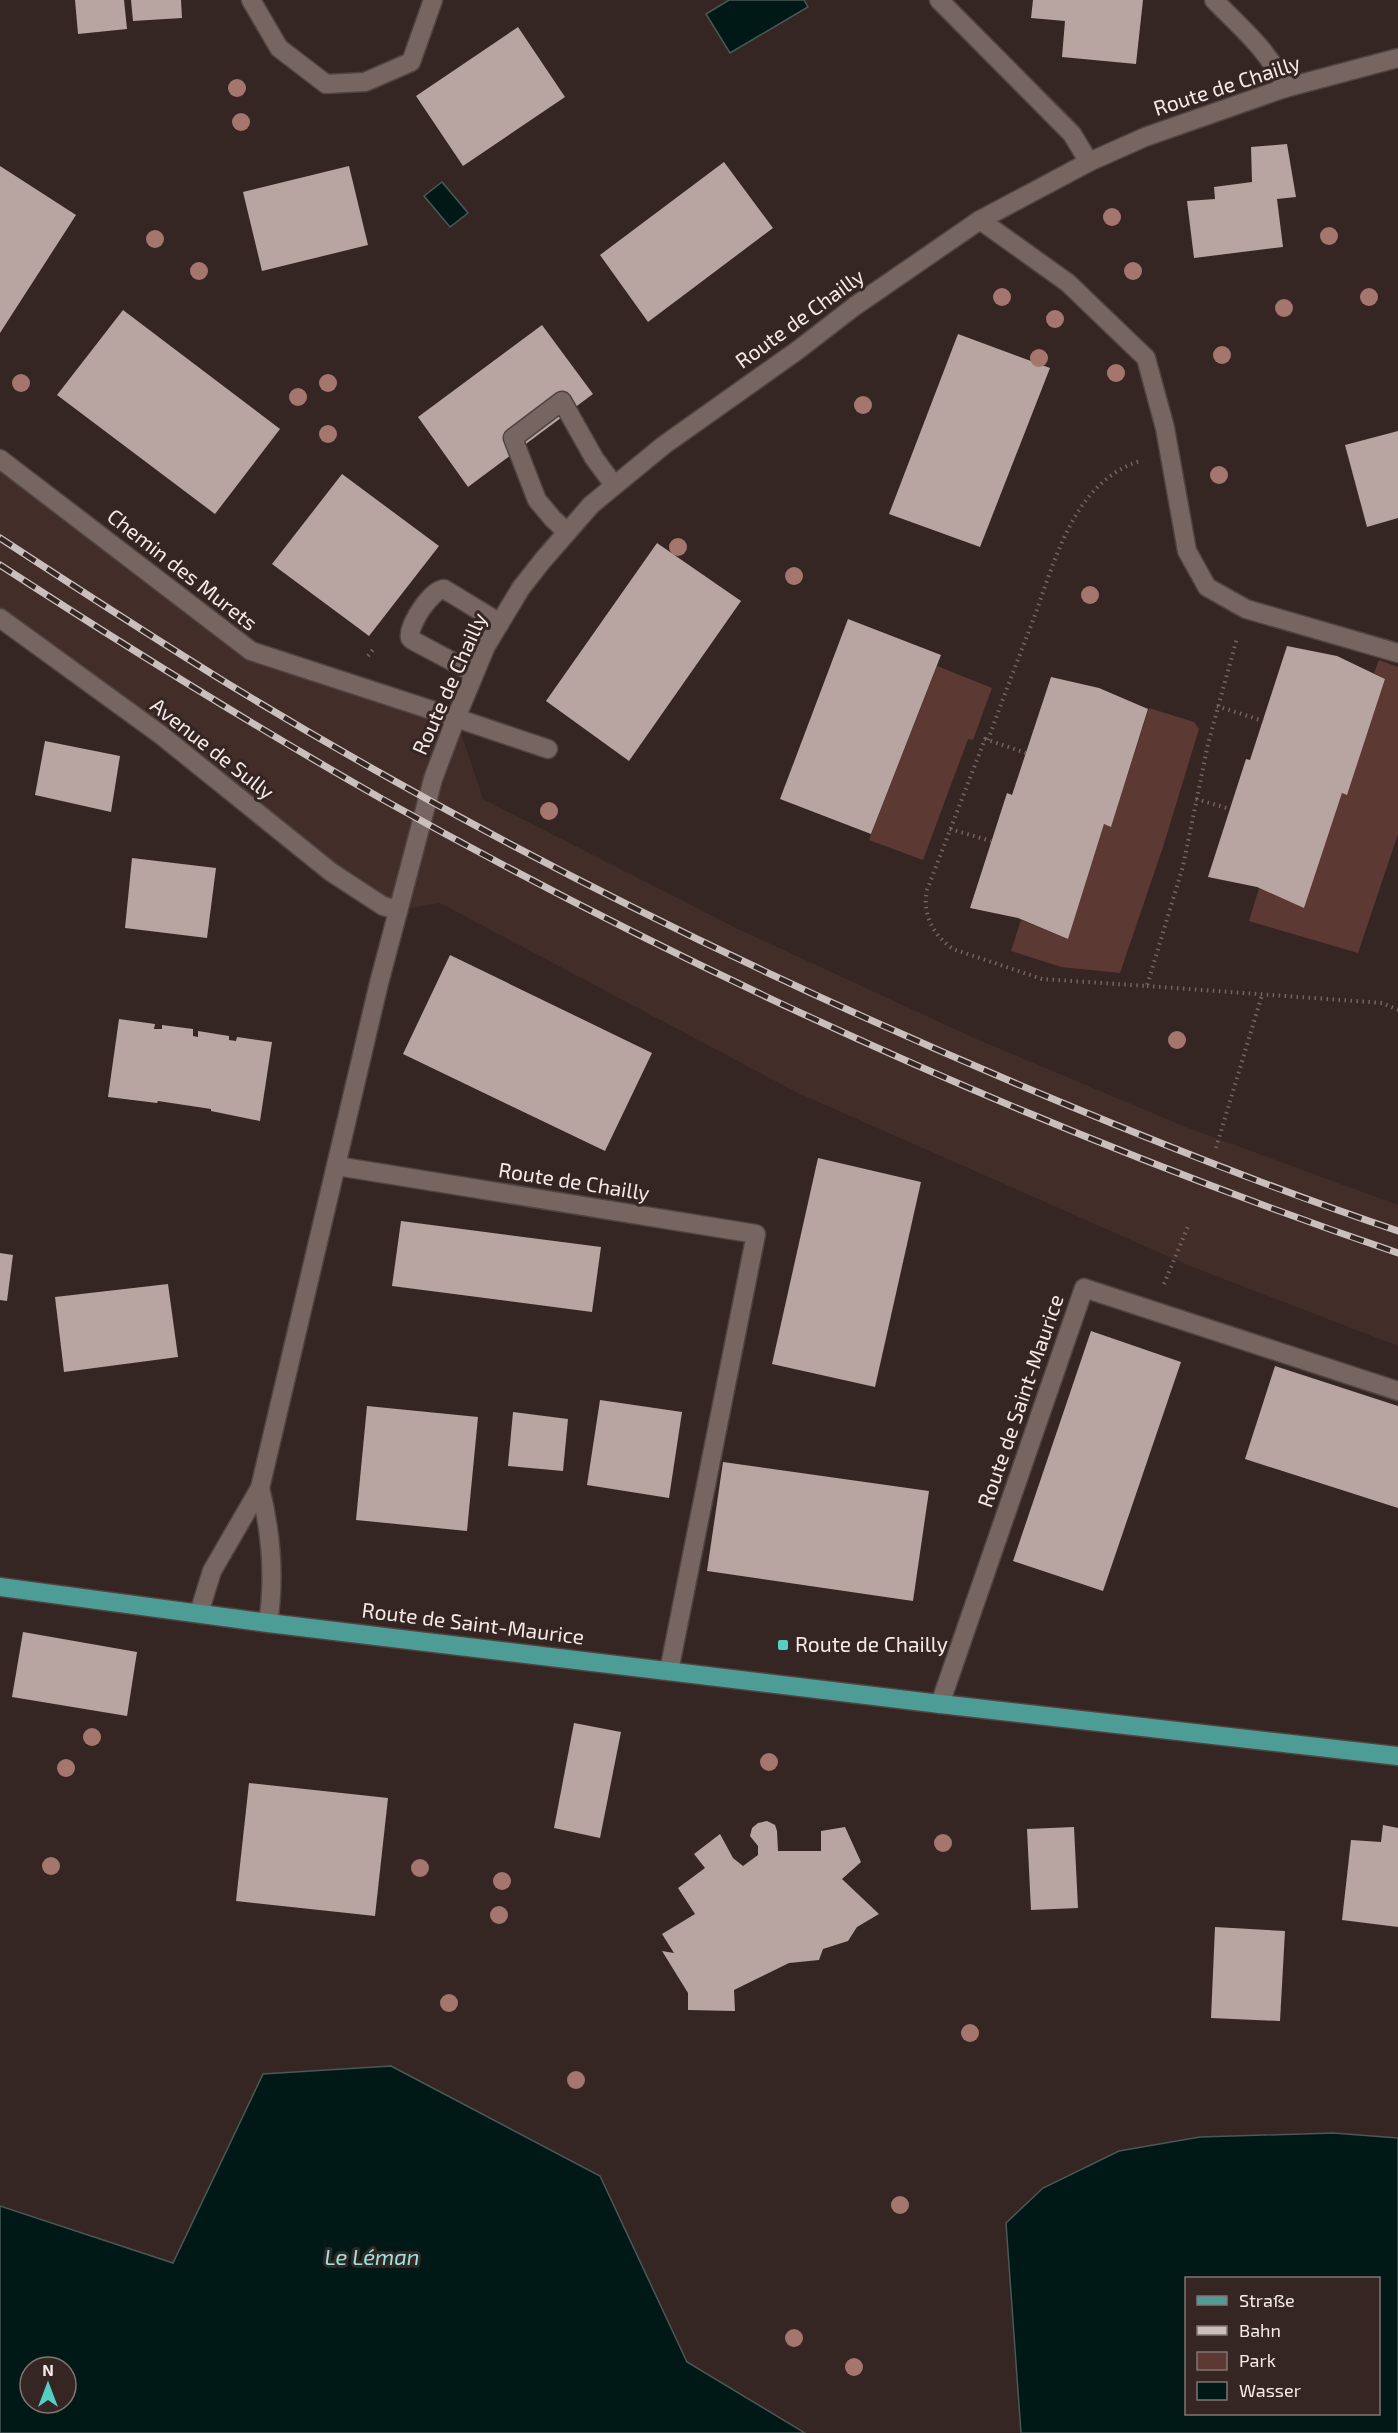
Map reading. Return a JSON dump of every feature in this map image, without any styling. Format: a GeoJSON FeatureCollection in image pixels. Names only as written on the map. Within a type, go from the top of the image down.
{"type":"FeatureCollection","features":[{"type":"Feature","properties":{"kind":"main road","name":"Route de Saint-Maurice"},"geometry":{"type":"LineString","coordinates":[[0,1587],[268,1623],[940,1704],[1398,1756]]}},
{"type":"Feature","properties":{"kind":"street"},"geometry":{"type":"LineString","coordinates":[[251,0],[279,48],[326,84],[365,81],[411,62],[433,0]]}},
{"type":"Feature","properties":{"kind":"street"},"geometry":{"type":"LineString","coordinates":[[939,0],[1072,134],[1089,162]]}},
{"type":"Feature","properties":{"kind":"street"},"geometry":{"type":"LineString","coordinates":[[1214,0],[1268,58],[1279,73],[1285,88]]}},
{"type":"Feature","properties":{"kind":"street","name":"Route de Chailly"},"geometry":{"type":"LineString","coordinates":[[199,1613],[212,1571],[260,1488],[305,1290],[398,910],[433,779],[486,646],[528,579],[567,532],[614,485],[664,444],[798,350],[855,306],[980,220],[1089,162],[1145,137],[1285,88],[1398,58]]}},
{"type":"Feature","properties":{"kind":"street"},"geometry":{"type":"LineString","coordinates":[[980,220],[1068,283],[1146,358],[1165,428],[1187,551],[1207,587],[1246,609],[1398,653]]}},
{"type":"Feature","properties":{"kind":"street"},"geometry":{"type":"LineString","coordinates":[[567,532],[537,500],[513,438],[562,401],[594,458],[614,485]]}},
{"type":"Feature","properties":{"kind":"street","name":"Chemin des Murets"},"geometry":{"type":"LineString","coordinates":[[0,459],[250,651],[548,749]]}},
{"type":"Feature","properties":{"kind":"street"},"geometry":{"type":"LineString","coordinates":[[474,673],[412,640],[410,627],[440,589],[444,589],[500,623]]}},
{"type":"Feature","properties":{"kind":"street","name":"Avenue de Sully"},"geometry":{"type":"LineString","coordinates":[[0,618],[161,735],[331,872],[383,906],[398,910]]}},
{"type":"Feature","properties":{"kind":"street","name":"Route de Chailly"},"geometry":{"type":"LineString","coordinates":[[337,1166],[756,1234],[669,1671]]}},
{"type":"Feature","properties":{"kind":"street","name":"Route de Saint-Maurice"},"geometry":{"type":"LineString","coordinates":[[940,1704],[1084,1288],[1398,1391]]}},
{"type":"Feature","properties":{"kind":"street","name":"Route de Chailly"},"geometry":{"type":"LineString","coordinates":[[260,1488],[267,1516],[272,1570],[272,1598],[268,1623]]}},
{"type":"Feature","properties":{"kind":"path"},"geometry":{"type":"LineString","coordinates":[[988,740],[1064,537],[1075,517],[1098,487],[1111,475],[1130,464],[1169,453]]}},
{"type":"Feature","properties":{"kind":"path"},"geometry":{"type":"LineString","coordinates":[[1147,986],[1183,866],[1217,706],[1246,609]]}},
{"type":"Feature","properties":{"kind":"path"},"geometry":{"type":"LineString","coordinates":[[1217,706],[1263,721]]}},
{"type":"Feature","properties":{"kind":"path"},"geometry":{"type":"LineString","coordinates":[[1026,753],[985,739],[925,898],[927,917],[947,945],[968,955],[1042,980],[1382,1003],[1398,1010]]}},
{"type":"Feature","properties":{"kind":"path"},"geometry":{"type":"LineString","coordinates":[[1196,799],[1230,809]]}},
{"type":"Feature","properties":{"kind":"path"},"geometry":{"type":"LineString","coordinates":[[950,829],[992,841]]}},
{"type":"Feature","properties":{"kind":"path"},"geometry":{"type":"LineString","coordinates":[[1216,1148],[1262,994]]}},
{"type":"Feature","properties":{"kind":"path"},"geometry":{"type":"LineString","coordinates":[[1154,1310],[1189,1224]]}},
{"type":"Feature","properties":{"kind":"shaded area"},"geometry":{"type":"Polygon","coordinates":[[[0,459],[251,651],[456,718],[483,799],[738,929],[974,1038],[1186,1127],[1398,1205],[1398,1346],[1190,1266],[798,1093],[440,903],[398,910],[0,618],[0,459]]]}},
{"type":"Feature","properties":{"kind":"green space"},"geometry":{"type":"Polygon","coordinates":[[[1379,660],[1398,667],[1398,834],[1358,953],[1249,921],[1259,888],[1304,907],[1342,793],[1347,794],[1348,792],[1385,679],[1374,673],[1379,660]]]}},
{"type":"Feature","properties":{"kind":"green space"},"geometry":{"type":"Polygon","coordinates":[[[937,666],[992,688],[973,740],[968,739],[923,860],[869,840],[937,666]]]}},
{"type":"Feature","properties":{"kind":"green space"},"geometry":{"type":"Polygon","coordinates":[[[1149,708],[1194,722],[1199,729],[1163,847],[1120,973],[1061,967],[1011,951],[1021,920],[1068,939],[1104,824],[1111,826],[1149,708]]]}},
{"type":"Feature","properties":{"kind":"water"},"geometry":{"type":"Polygon","coordinates":[[[729,0],[804,0],[808,7],[730,53],[706,14],[729,0]]]}},
{"type":"Feature","properties":{"kind":"water"},"geometry":{"type":"Polygon","coordinates":[[[442,182],[468,213],[450,227],[424,196],[442,182]]]}},
{"type":"Feature","properties":{"kind":"water","name":"Le Léman"},"geometry":{"type":"Polygon","coordinates":[[[391,2066],[600,2176],[687,2362],[805,2433],[0,2433],[0,2206],[173,2263],[263,2074],[391,2066]]]}},
{"type":"Feature","properties":{"kind":"water"},"geometry":{"type":"Polygon","coordinates":[[[1333,2133],[1398,2138],[1398,2433],[1021,2433],[1006,2223],[1043,2188],[1119,2151],[1200,2137],[1333,2133]]]}},
{"type":"Feature","properties":{"kind":"building"},"geometry":{"type":"Polygon","coordinates":[[[75,0],[124,0],[127,29],[78,34],[75,0]]]}},
{"type":"Feature","properties":{"kind":"building"},"geometry":{"type":"Polygon","coordinates":[[[131,0],[181,0],[182,18],[133,21],[131,0]]]}},
{"type":"Feature","properties":{"kind":"building"},"geometry":{"type":"Polygon","coordinates":[[[1033,0],[1143,0],[1136,64],[1062,57],[1065,21],[1031,18],[1033,0]]]}},
{"type":"Feature","properties":{"kind":"building"},"geometry":{"type":"Polygon","coordinates":[[[518,27],[565,97],[463,166],[416,96],[518,27]]]}},
{"type":"Feature","properties":{"kind":"building"},"geometry":{"type":"Polygon","coordinates":[[[1287,144],[1296,197],[1277,199],[1283,247],[1194,258],[1187,201],[1215,199],[1214,187],[1252,182],[1251,147],[1287,144]]]}},
{"type":"Feature","properties":{"kind":"building"},"geometry":{"type":"Polygon","coordinates":[[[724,162],[773,228],[648,322],[600,255],[724,162]]]}},
{"type":"Feature","properties":{"kind":"building"},"geometry":{"type":"Polygon","coordinates":[[[0,166],[76,215],[0,333],[0,166]]]}},
{"type":"Feature","properties":{"kind":"building"},"geometry":{"type":"Polygon","coordinates":[[[349,166],[368,245],[262,271],[243,192],[349,166]]]}},
{"type":"Feature","properties":{"kind":"building"},"geometry":{"type":"Polygon","coordinates":[[[123,310],[280,429],[215,514],[57,395],[123,310]]]}},
{"type":"Feature","properties":{"kind":"building"},"geometry":{"type":"Polygon","coordinates":[[[542,325],[593,394],[468,487],[418,417],[542,325]]]}},
{"type":"Feature","properties":{"kind":"building"},"geometry":{"type":"Polygon","coordinates":[[[958,334],[1050,368],[980,547],[889,514],[958,334]]]}},
{"type":"Feature","properties":{"kind":"building"},"geometry":{"type":"Polygon","coordinates":[[[1398,431],[1398,518],[1367,527],[1345,445],[1398,431]]]}},
{"type":"Feature","properties":{"kind":"building"},"geometry":{"type":"Polygon","coordinates":[[[342,474],[439,546],[369,636],[272,564],[342,474]]]}},
{"type":"Feature","properties":{"kind":"building"},"geometry":{"type":"Polygon","coordinates":[[[657,543],[741,601],[629,761],[546,701],[657,543]]]}},
{"type":"Feature","properties":{"kind":"building"},"geometry":{"type":"Polygon","coordinates":[[[848,619],[941,655],[871,834],[780,799],[848,619]]]}},
{"type":"Feature","properties":{"kind":"building"},"geometry":{"type":"Polygon","coordinates":[[[1287,646],[1337,656],[1385,679],[1347,795],[1342,793],[1304,908],[1257,887],[1208,877],[1246,759],[1250,760],[1287,646]]]}},
{"type":"Feature","properties":{"kind":"building"},"geometry":{"type":"Polygon","coordinates":[[[1051,677],[1099,688],[1148,709],[1111,827],[1104,824],[1068,939],[1018,918],[970,908],[1007,793],[1012,795],[1051,677]]]}},
{"type":"Feature","properties":{"kind":"building"},"geometry":{"type":"Polygon","coordinates":[[[45,741],[120,756],[111,812],[35,795],[45,741]]]}},
{"type":"Feature","properties":{"kind":"building"},"geometry":{"type":"Polygon","coordinates":[[[132,858],[216,868],[207,938],[125,928],[132,858]]]}},
{"type":"Feature","properties":{"kind":"building"},"geometry":{"type":"Polygon","coordinates":[[[450,955],[652,1053],[605,1151],[403,1054],[450,955]]]}},
{"type":"Feature","properties":{"kind":"building"},"geometry":{"type":"Polygon","coordinates":[[[119,1019],[155,1024],[154,1029],[162,1029],[162,1025],[193,1029],[193,1036],[198,1037],[198,1031],[229,1036],[229,1040],[236,1041],[237,1037],[272,1042],[260,1121],[211,1111],[211,1109],[158,1101],[157,1103],[108,1097],[119,1019]]]}},
{"type":"Feature","properties":{"kind":"building"},"geometry":{"type":"Polygon","coordinates":[[[818,1158],[921,1182],[875,1387],[772,1364],[818,1158]]]}},
{"type":"Feature","properties":{"kind":"building"},"geometry":{"type":"Polygon","coordinates":[[[401,1221],[601,1247],[592,1312],[392,1286],[401,1221]]]}},
{"type":"Feature","properties":{"kind":"building"},"geometry":{"type":"Polygon","coordinates":[[[0,1253],[13,1255],[7,1301],[0,1300],[0,1253]]]}},
{"type":"Feature","properties":{"kind":"building"},"geometry":{"type":"Polygon","coordinates":[[[168,1284],[178,1357],[64,1372],[55,1297],[168,1284]]]}},
{"type":"Feature","properties":{"kind":"building"},"geometry":{"type":"Polygon","coordinates":[[[1091,1331],[1181,1362],[1103,1591],[1013,1561],[1091,1331]]]}},
{"type":"Feature","properties":{"kind":"building"},"geometry":{"type":"Polygon","coordinates":[[[1275,1366],[1398,1406],[1398,1508],[1245,1459],[1275,1366]]]}},
{"type":"Feature","properties":{"kind":"building"},"geometry":{"type":"Polygon","coordinates":[[[600,1400],[682,1412],[669,1498],[587,1485],[600,1400]]]}},
{"type":"Feature","properties":{"kind":"building"},"geometry":{"type":"Polygon","coordinates":[[[367,1406],[478,1417],[467,1531],[356,1520],[367,1406]]]}},
{"type":"Feature","properties":{"kind":"building"},"geometry":{"type":"Polygon","coordinates":[[[513,1412],[568,1419],[563,1471],[508,1466],[513,1412]]]}},
{"type":"Feature","properties":{"kind":"building"},"geometry":{"type":"Polygon","coordinates":[[[723,1462],[929,1491],[913,1601],[707,1571],[723,1462]]]}},
{"type":"Feature","properties":{"kind":"building"},"geometry":{"type":"Polygon","coordinates":[[[23,1632],[137,1652],[127,1716],[12,1697],[23,1632]]]}},
{"type":"Feature","properties":{"kind":"building"},"geometry":{"type":"Polygon","coordinates":[[[819,1639],[846,1642],[845,1651],[818,1649],[819,1639]]]}},
{"type":"Feature","properties":{"kind":"building"},"geometry":{"type":"Polygon","coordinates":[[[574,1723],[621,1732],[600,1838],[554,1828],[574,1723]]]}},
{"type":"Feature","properties":{"kind":"building"},"geometry":{"type":"Polygon","coordinates":[[[249,1783],[388,1798],[375,1916],[236,1901],[249,1783]]]}},
{"type":"Feature","properties":{"kind":"building"},"geometry":{"type":"Polygon","coordinates":[[[767,1821],[775,1825],[778,1851],[821,1851],[821,1831],[845,1827],[861,1862],[842,1879],[879,1914],[857,1927],[848,1941],[823,1949],[819,1960],[789,1963],[734,1990],[735,2011],[688,2010],[688,1993],[662,1951],[674,1953],[662,1934],[695,1914],[678,1888],[705,1868],[694,1854],[720,1834],[733,1858],[743,1866],[758,1855],[758,1846],[750,1836],[752,1828],[758,1823],[767,1821]]]}},
{"type":"Feature","properties":{"kind":"building"},"geometry":{"type":"Polygon","coordinates":[[[1383,1825],[1398,1828],[1398,1927],[1342,1920],[1351,1840],[1381,1842],[1383,1825]]]}},
{"type":"Feature","properties":{"kind":"building"},"geometry":{"type":"Polygon","coordinates":[[[1074,1827],[1078,1908],[1031,1910],[1027,1829],[1074,1827]]]}},
{"type":"Feature","properties":{"kind":"building"},"geometry":{"type":"Polygon","coordinates":[[[1215,1927],[1285,1931],[1280,2021],[1211,2018],[1215,1927]]]}},
{"type":"Feature","properties":{"kind":"railway"},"geometry":{"type":"LineString","coordinates":[[0,538],[225,682],[325,741],[426,798],[631,906],[735,957],[946,1054],[1224,1168],[1398,1231]]}},
{"type":"Feature","properties":{"kind":"railway"},"geometry":{"type":"LineString","coordinates":[[0,565],[189,685],[382,799],[504,866],[753,991],[880,1049],[1137,1157],[1398,1253]]}},
{"type":"Feature","properties":{"kind":"place","name":"Route de Chailly"},"geometry":{"type":"Point","coordinates":[783,1645]}}]}
